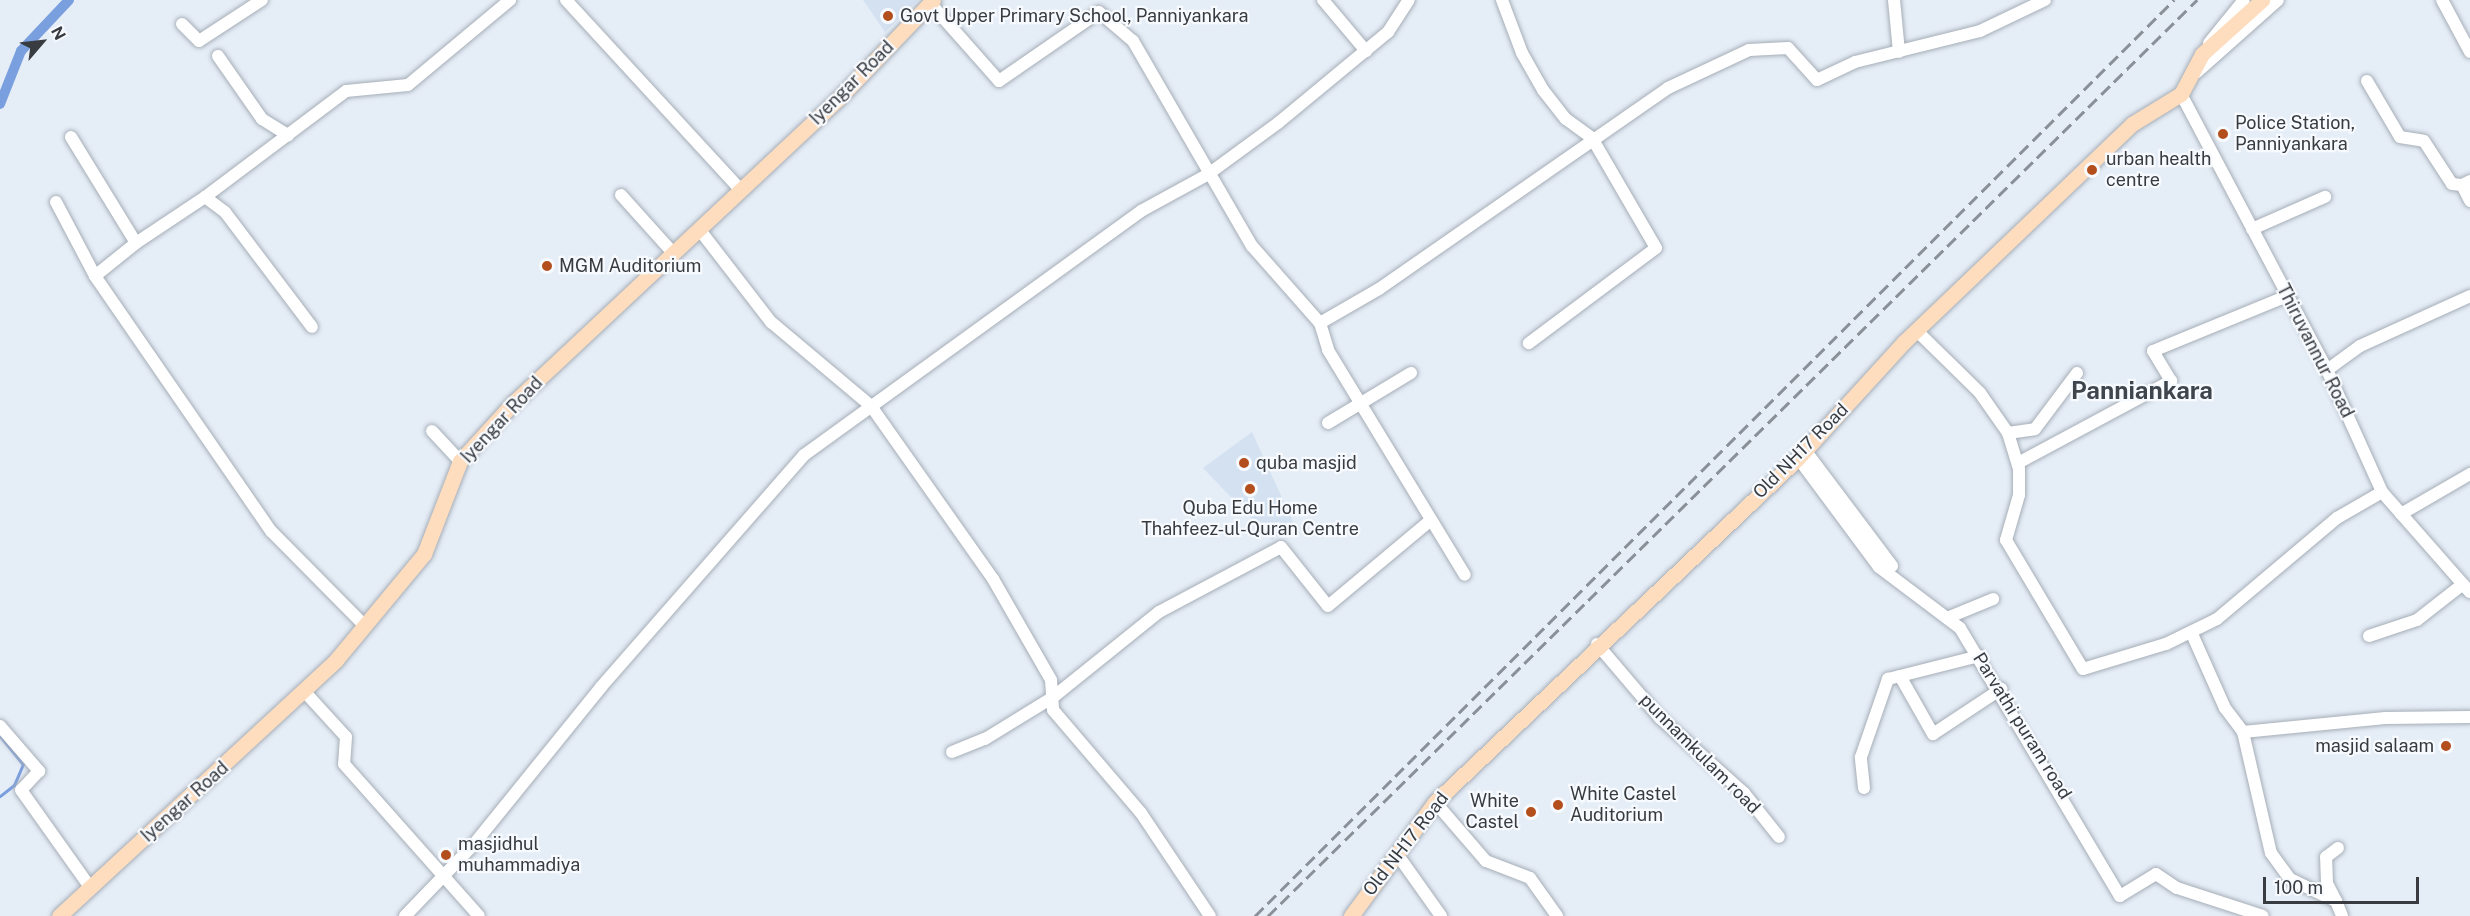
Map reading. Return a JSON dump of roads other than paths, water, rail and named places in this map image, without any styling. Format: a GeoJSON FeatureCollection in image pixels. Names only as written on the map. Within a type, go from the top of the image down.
{"type":"FeatureCollection","features":[{"type":"Feature","properties":{"kind":"main road"},"geometry":{"type":"LineString","coordinates":[[2181,94],[2202,54],[2262,0]]}},
{"type":"Feature","properties":{"kind":"main road","name":"Iyengar Road"},"geometry":{"type":"LineString","coordinates":[[59,916],[304,691],[365,626],[424,554],[460,461],[513,403],[741,190],[932,1]]}},
{"type":"Feature","properties":{"kind":"main road","name":"Old NH17 Road"},"geometry":{"type":"LineString","coordinates":[[1351,916],[1435,802],[1596,644],[1801,454],[1916,330],[2132,124],[2181,94]]}},
{"type":"Feature","properties":{"kind":"street"},"geometry":{"type":"LineString","coordinates":[[182,24],[199,41],[262,0]]}},
{"type":"Feature","properties":{"kind":"street"},"geometry":{"type":"LineString","coordinates":[[95,276],[136,243],[205,197],[346,92],[408,85],[510,0]]}},
{"type":"Feature","properties":{"kind":"street"},"geometry":{"type":"LineString","coordinates":[[566,0],[741,190]]}},
{"type":"Feature","properties":{"kind":"street"},"geometry":{"type":"LineString","coordinates":[[1323,0],[1365,51]]}},
{"type":"Feature","properties":{"kind":"street"},"geometry":{"type":"LineString","coordinates":[[405,916],[444,875],[804,455],[1141,211],[1207,176],[1388,32],[1409,0]]}},
{"type":"Feature","properties":{"kind":"street"},"geometry":{"type":"LineString","coordinates":[[1503,0],[1522,53],[1543,90],[1566,119],[1592,138],[1656,248],[1529,343]]}},
{"type":"Feature","properties":{"kind":"street"},"geometry":{"type":"LineString","coordinates":[[1894,0],[1899,52]]}},
{"type":"Feature","properties":{"kind":"street"},"geometry":{"type":"LineString","coordinates":[[1320,323],[1379,289],[1592,138],[1668,88],[1749,51],[1788,48],[1816,80],[1867,60],[1980,31],[2045,0]]}},
{"type":"Feature","properties":{"kind":"street"},"geometry":{"type":"LineString","coordinates":[[2202,54],[2244,0]]}},
{"type":"Feature","properties":{"kind":"street"},"geometry":{"type":"LineString","coordinates":[[2181,94],[2206,61],[2278,0]]}},
{"type":"Feature","properties":{"kind":"street"},"geometry":{"type":"LineString","coordinates":[[2442,0],[2470,52]]}},
{"type":"Feature","properties":{"kind":"street"},"geometry":{"type":"LineString","coordinates":[[932,1],[999,81],[1047,53],[1099,12],[1133,41],[1207,176],[1252,246],[1320,323],[1328,350],[1466,575]]}},
{"type":"Feature","properties":{"kind":"street"},"geometry":{"type":"LineString","coordinates":[[218,56],[262,119],[288,135]]}},
{"type":"Feature","properties":{"kind":"street"},"geometry":{"type":"LineString","coordinates":[[2367,81],[2400,137],[2424,141],[2451,184],[2466,183],[2470,201]]}},
{"type":"Feature","properties":{"kind":"street","name":"Thiruvannur Road"},"geometry":{"type":"LineString","coordinates":[[2181,94],[2327,370],[2382,492],[2467,588]]}},
{"type":"Feature","properties":{"kind":"street"},"geometry":{"type":"LineString","coordinates":[[71,136],[136,243]]}},
{"type":"Feature","properties":{"kind":"street"},"geometry":{"type":"LineString","coordinates":[[621,195],[673,253]]}},
{"type":"Feature","properties":{"kind":"street"},"geometry":{"type":"LineString","coordinates":[[205,197],[225,212],[312,327]]}},
{"type":"Feature","properties":{"kind":"street"},"geometry":{"type":"LineString","coordinates":[[2252,229],[2325,197]]}},
{"type":"Feature","properties":{"kind":"street"},"geometry":{"type":"LineString","coordinates":[[56,202],[95,276],[272,531],[365,626]]}},
{"type":"Feature","properties":{"kind":"street"},"geometry":{"type":"LineString","coordinates":[[699,229],[771,322],[871,406],[993,579],[1051,680],[1053,710],[1141,813],[1210,916]]}},
{"type":"Feature","properties":{"kind":"street"},"geometry":{"type":"LineString","coordinates":[[2018,463],[2171,381],[2153,351],[2287,296]]}},
{"type":"Feature","properties":{"kind":"street"},"geometry":{"type":"LineString","coordinates":[[2327,370],[2360,346],[2470,296]]}},
{"type":"Feature","properties":{"kind":"street"},"geometry":{"type":"LineString","coordinates":[[1916,330],[1980,393],[2008,433],[2018,463],[2019,495],[2006,540],[2083,669],[2192,634],[2217,619],[2337,518],[2382,492]]}},
{"type":"Feature","properties":{"kind":"street"},"geometry":{"type":"LineString","coordinates":[[1328,423],[1411,373]]}},
{"type":"Feature","properties":{"kind":"street"},"geometry":{"type":"LineString","coordinates":[[2008,433],[2035,429],[2077,373]]}},
{"type":"Feature","properties":{"kind":"street"},"geometry":{"type":"LineString","coordinates":[[432,431],[460,461]]}},
{"type":"Feature","properties":{"kind":"street"},"geometry":{"type":"LineString","coordinates":[[1801,454],[1892,567]]}},
{"type":"Feature","properties":{"kind":"street","name":"Parvathi puram road"},"geometry":{"type":"LineString","coordinates":[[1801,454],[1879,567],[1947,618],[1979,656],[2001,689],[2120,896],[2156,874],[2177,888],[2263,916]]}},
{"type":"Feature","properties":{"kind":"street"},"geometry":{"type":"LineString","coordinates":[[2401,513],[2470,474]]}},
{"type":"Feature","properties":{"kind":"street"},"geometry":{"type":"LineString","coordinates":[[952,752],[985,739],[1052,698],[1159,612],[1281,547],[1328,606],[1431,520]]}},
{"type":"Feature","properties":{"kind":"street"},"geometry":{"type":"LineString","coordinates":[[2369,636],[2417,620],[2467,588]]}},
{"type":"Feature","properties":{"kind":"street"},"geometry":{"type":"LineString","coordinates":[[1947,618],[1993,599]]}},
{"type":"Feature","properties":{"kind":"street"},"geometry":{"type":"LineString","coordinates":[[2192,634],[2224,708],[2243,732],[2271,853],[2290,879],[2336,901]]}},
{"type":"Feature","properties":{"kind":"street","name":"punnamkulam road"},"geometry":{"type":"LineString","coordinates":[[1596,644],[1660,718],[1744,793],[1779,837]]}},
{"type":"Feature","properties":{"kind":"street"},"geometry":{"type":"LineString","coordinates":[[1864,788],[1862,757],[1888,679],[1979,656]]}},
{"type":"Feature","properties":{"kind":"street"},"geometry":{"type":"LineString","coordinates":[[1900,676],[1933,734],[2001,689]]}},
{"type":"Feature","properties":{"kind":"street"},"geometry":{"type":"LineString","coordinates":[[304,691],[346,737],[344,764],[479,916]]}},
{"type":"Feature","properties":{"kind":"street"},"geometry":{"type":"LineString","coordinates":[[2243,732],[2385,718],[2470,717]]}},
{"type":"Feature","properties":{"kind":"street"},"geometry":{"type":"LineString","coordinates":[[0,726],[39,771],[21,790],[90,887]]}},
{"type":"Feature","properties":{"kind":"street"},"geometry":{"type":"LineString","coordinates":[[1435,802],[1486,861],[1530,878],[1557,916]]}},
{"type":"Feature","properties":{"kind":"street"},"geometry":{"type":"LineString","coordinates":[[2338,848],[2326,857],[2327,883],[2343,916]]}},
{"type":"Feature","properties":{"kind":"street"},"geometry":{"type":"LineString","coordinates":[[1397,854],[1441,916]]}},
{"type":"Feature","properties":{"kind":"waterway"},"geometry":{"type":"LineString","coordinates":[[0,104],[21,51],[69,0]]}},
{"type":"Feature","properties":{"kind":"waterway"},"geometry":{"type":"LineString","coordinates":[[0,736],[23,764],[14,785],[0,796]]}},
{"type":"Feature","properties":{"kind":"railway"},"geometry":{"type":"LineString","coordinates":[[1255,916],[2174,0]]}},
{"type":"Feature","properties":{"kind":"railway"},"geometry":{"type":"LineString","coordinates":[[1268,916],[2197,0]]}},
{"type":"Feature","properties":{"kind":"place","name":"Govt Upper Primary School, Panniyankara"},"geometry":{"type":"Point","coordinates":[888,16]}},
{"type":"Feature","properties":{"kind":"place","name":"Police Station, Panniyankara"},"geometry":{"type":"Point","coordinates":[2223,134]}},
{"type":"Feature","properties":{"kind":"place","name":"urban health centre"},"geometry":{"type":"Point","coordinates":[2092,170]}},
{"type":"Feature","properties":{"kind":"place","name":"MGM Auditorium"},"geometry":{"type":"Point","coordinates":[547,266]}},
{"type":"Feature","properties":{"kind":"place","name":"quba masjid"},"geometry":{"type":"Point","coordinates":[1244,463]}},
{"type":"Feature","properties":{"kind":"place","name":"Quba Edu Home Thahfeez-ul-Quran Centre"},"geometry":{"type":"Point","coordinates":[1250,489]}},
{"type":"Feature","properties":{"kind":"place","name":"masjid salaam"},"geometry":{"type":"Point","coordinates":[2446,746]}},
{"type":"Feature","properties":{"kind":"place","name":"White Castel Auditorium"},"geometry":{"type":"Point","coordinates":[1558,805]}},
{"type":"Feature","properties":{"kind":"place","name":"White Castel"},"geometry":{"type":"Point","coordinates":[1531,812]}},
{"type":"Feature","properties":{"kind":"place","name":"masjidhul muhammadiya"},"geometry":{"type":"Point","coordinates":[446,855]}},
{"type":"Feature","properties":{"kind":"district","name":"Panniankara"},"geometry":{"type":"Point","coordinates":[2142,391]}}]}
